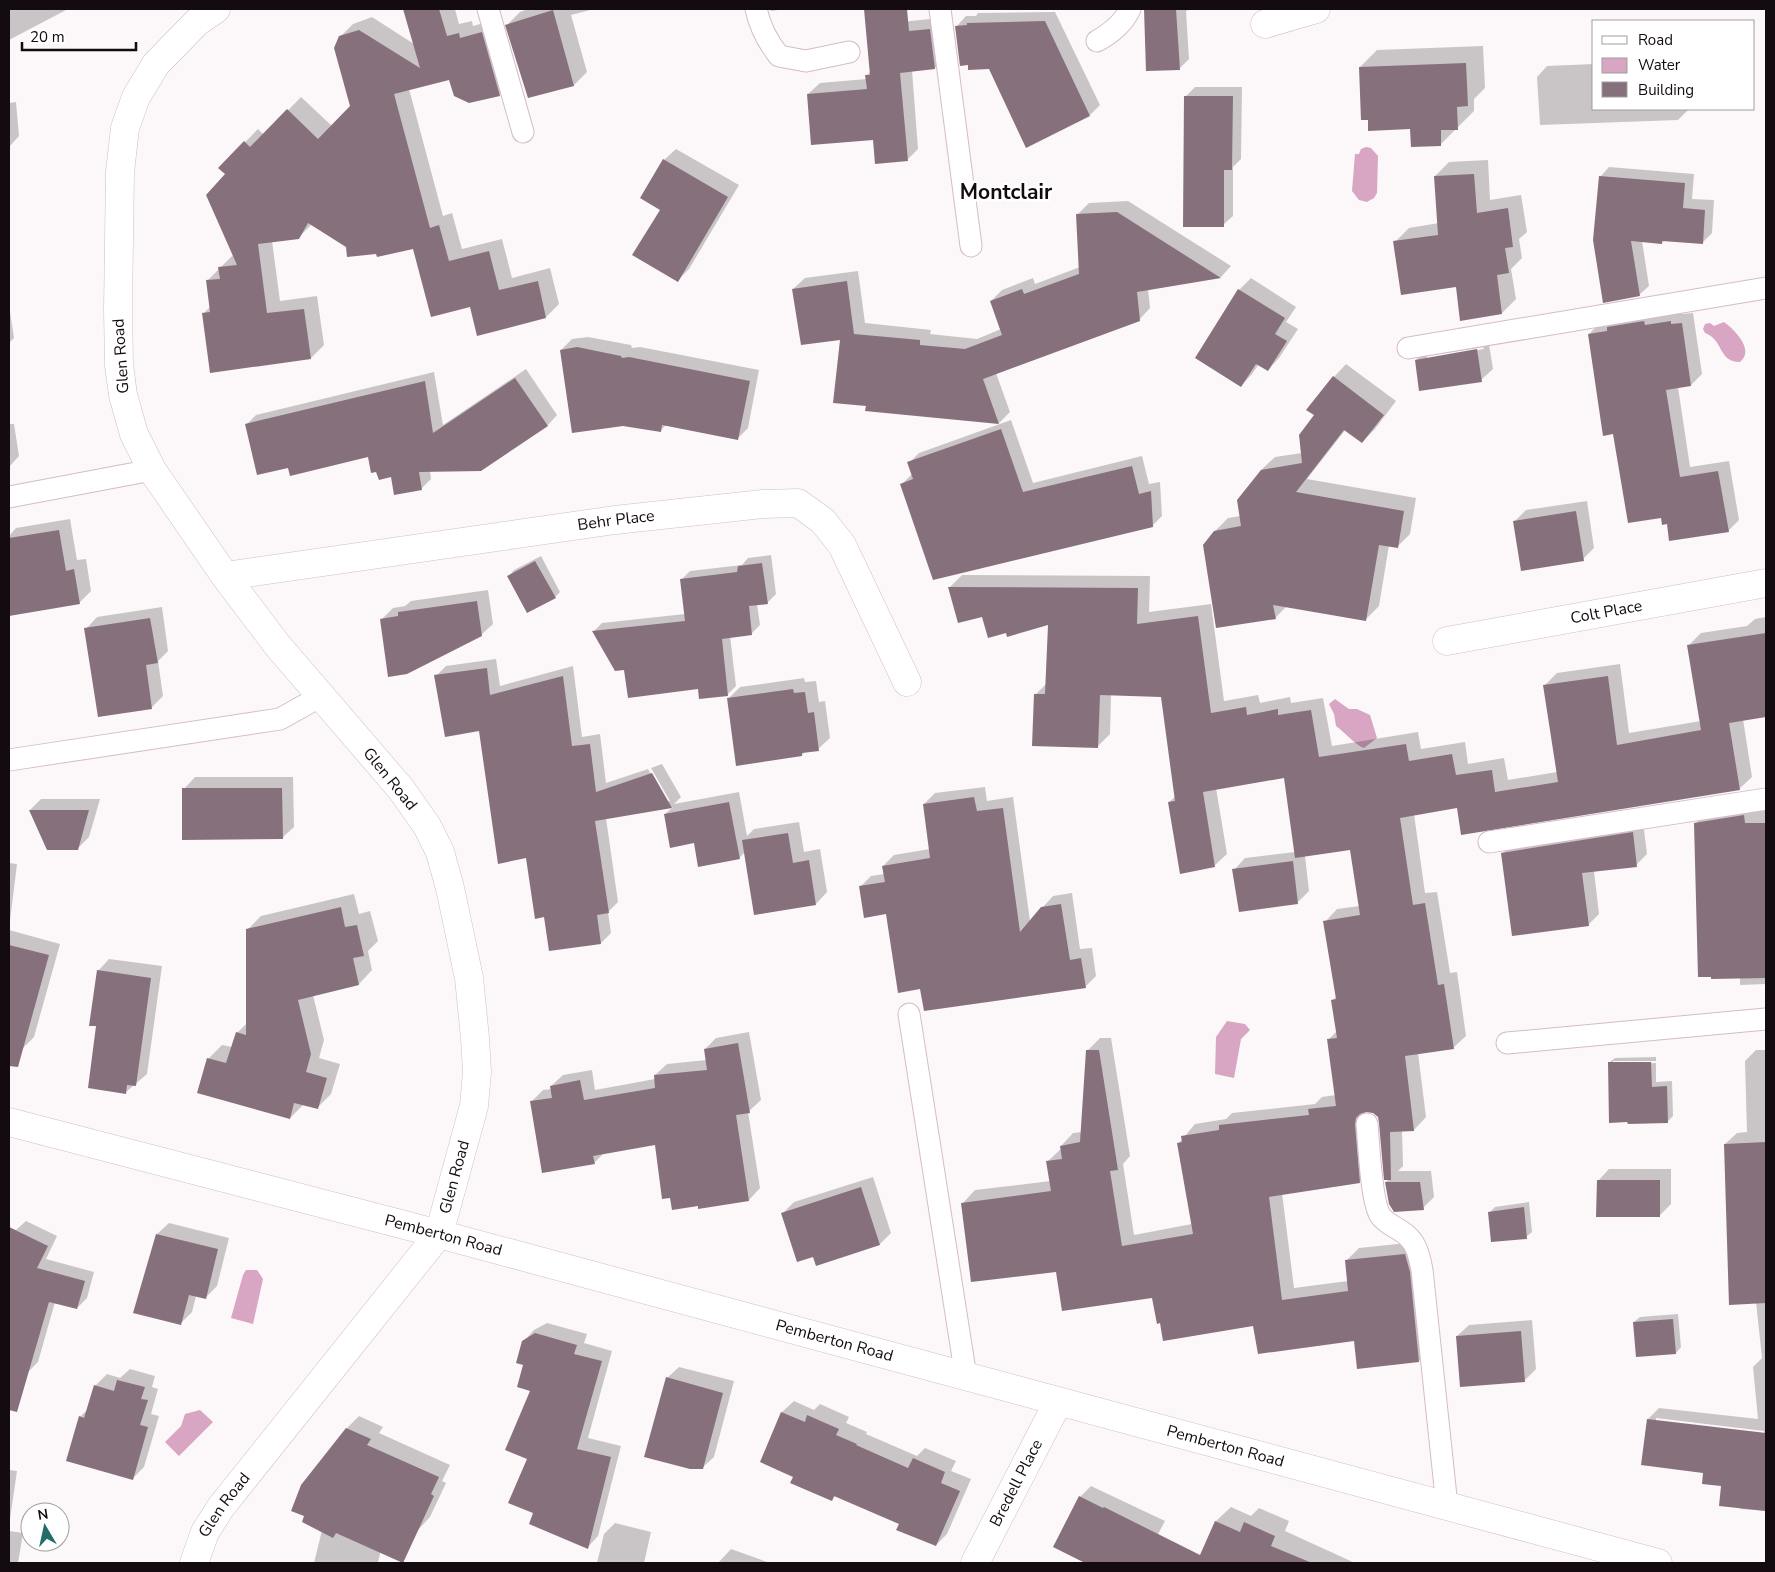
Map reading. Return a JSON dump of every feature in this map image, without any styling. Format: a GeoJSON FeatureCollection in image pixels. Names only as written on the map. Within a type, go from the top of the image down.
{"type":"FeatureCollection","features":[{"type":"Feature","properties":{"kind":"street","name":"Glen Road"},"geometry":{"type":"LineString","coordinates":[[194,1563],[205,1532],[221,1507],[439,1234],[474,1106],[477,1072],[469,978],[450,888],[440,852],[427,826],[402,789],[278,646],[226,576],[152,470],[134,434],[123,395],[119,365],[118,310],[120,182],[125,128],[136,97],[156,64],[197,22],[216,9]]}},
{"type":"Feature","properties":{"kind":"street"},"geometry":{"type":"LineString","coordinates":[[1265,24],[1316,9]]}},
{"type":"Feature","properties":{"kind":"street","name":"Behr Place"},"geometry":{"type":"LineString","coordinates":[[226,576],[615,520],[763,504],[798,503],[823,521],[842,546],[907,682]]}},
{"type":"Feature","properties":{"kind":"street","name":"Colt Place"},"geometry":{"type":"LineString","coordinates":[[1447,641],[1766,583]]}},
{"type":"Feature","properties":{"kind":"street","name":"Pemberton Road"},"geometry":{"type":"LineString","coordinates":[[9,1122],[439,1234],[1658,1563]]}},
{"type":"Feature","properties":{"kind":"street","name":"Bredell Place"},"geometry":{"type":"LineString","coordinates":[[975,1563],[1058,1402]]}},
{"type":"Feature","properties":{"kind":"lane"},"geometry":{"type":"LineString","coordinates":[[488,9],[524,132]]}},
{"type":"Feature","properties":{"kind":"lane"},"geometry":{"type":"LineString","coordinates":[[756,9],[759,22],[768,42],[779,56],[806,61],[848,52]]}},
{"type":"Feature","properties":{"kind":"lane"},"geometry":{"type":"LineString","coordinates":[[940,9],[971,246]]}},
{"type":"Feature","properties":{"kind":"lane"},"geometry":{"type":"LineString","coordinates":[[1097,41],[1113,31],[1130,9]]}},
{"type":"Feature","properties":{"kind":"lane"},"geometry":{"type":"LineString","coordinates":[[1408,348],[1766,288]]}},
{"type":"Feature","properties":{"kind":"lane"},"geometry":{"type":"LineString","coordinates":[[9,497],[152,470]]}},
{"type":"Feature","properties":{"kind":"lane"},"geometry":{"type":"LineString","coordinates":[[9,760],[280,719],[320,696]]}},
{"type":"Feature","properties":{"kind":"lane"},"geometry":{"type":"LineString","coordinates":[[1489,842],[1766,799]]}},
{"type":"Feature","properties":{"kind":"lane"},"geometry":{"type":"LineString","coordinates":[[909,1014],[966,1377]]}},
{"type":"Feature","properties":{"kind":"lane"},"geometry":{"type":"LineString","coordinates":[[1507,1043],[1766,1020]]}},
{"type":"Feature","properties":{"kind":"lane"},"geometry":{"type":"LineString","coordinates":[[1367,1124],[1375,1203],[1381,1216],[1390,1225],[1412,1240],[1418,1252],[1422,1270],[1447,1506]]}},
{"type":"Feature","properties":{"kind":"water"},"geometry":{"type":"Polygon","coordinates":[[[1371,148],[1378,156],[1377,193],[1374,198],[1367,202],[1359,200],[1352,191],[1355,154],[1359,154],[1361,149],[1371,148]]]}},
{"type":"Feature","properties":{"kind":"water"},"geometry":{"type":"Polygon","coordinates":[[[1724,322],[1742,340],[1745,352],[1740,362],[1733,361],[1724,355],[1715,340],[1705,333],[1703,329],[1705,324],[1710,323],[1714,326],[1724,322]]]}},
{"type":"Feature","properties":{"kind":"water"},"geometry":{"type":"Polygon","coordinates":[[[1335,699],[1349,709],[1357,709],[1370,715],[1377,738],[1364,748],[1336,726],[1334,714],[1329,704],[1335,699]]]}},
{"type":"Feature","properties":{"kind":"water"},"geometry":{"type":"Polygon","coordinates":[[[1227,1021],[1245,1024],[1250,1030],[1241,1039],[1234,1078],[1215,1074],[1216,1037],[1227,1021]]]}},
{"type":"Feature","properties":{"kind":"water"},"geometry":{"type":"Polygon","coordinates":[[[246,1270],[257,1270],[263,1279],[253,1324],[231,1318],[246,1270]]]}},
{"type":"Feature","properties":{"kind":"water"},"geometry":{"type":"Polygon","coordinates":[[[200,1410],[213,1422],[179,1456],[165,1442],[181,1426],[185,1414],[200,1410]]]}},
{"type":"Feature","properties":{"kind":"building"},"geometry":{"type":"Polygon","coordinates":[[[403,9],[439,9],[447,36],[459,33],[460,38],[482,32],[500,96],[469,103],[454,96],[449,80],[394,94],[430,228],[439,225],[449,261],[489,251],[499,290],[538,281],[546,318],[477,336],[470,307],[431,317],[413,249],[377,257],[376,254],[347,257],[346,247],[308,223],[299,239],[258,244],[267,313],[304,309],[311,359],[210,373],[202,313],[210,312],[206,280],[220,279],[218,267],[237,265],[206,195],[225,174],[218,168],[244,141],[250,147],[287,109],[318,139],[350,106],[334,48],[339,36],[359,30],[420,68],[403,9]]]}},
{"type":"Feature","properties":{"kind":"building"},"geometry":{"type":"Polygon","coordinates":[[[864,9],[907,9],[909,31],[930,29],[935,69],[900,73],[908,161],[875,164],[873,140],[811,145],[807,94],[867,89],[865,75],[870,75],[864,9]]]}},
{"type":"Feature","properties":{"kind":"building"},"geometry":{"type":"Polygon","coordinates":[[[1144,9],[1176,9],[1180,70],[1146,71],[1144,9]]]}},
{"type":"Feature","properties":{"kind":"building"},"geometry":{"type":"Polygon","coordinates":[[[553,10],[574,86],[528,98],[505,25],[553,10]]]}},
{"type":"Feature","properties":{"kind":"building"},"geometry":{"type":"Polygon","coordinates":[[[1045,21],[1090,116],[1026,148],[989,69],[968,70],[968,65],[960,66],[955,26],[967,25],[967,23],[1045,21]]]}},
{"type":"Feature","properties":{"kind":"building"},"geometry":{"type":"Polygon","coordinates":[[[1466,63],[1468,106],[1457,107],[1458,130],[1441,130],[1441,146],[1411,147],[1410,129],[1368,131],[1368,120],[1361,120],[1359,67],[1466,63]]]}},
{"type":"Feature","properties":{"kind":"building"},"geometry":{"type":"Polygon","coordinates":[[[1184,96],[1233,96],[1232,170],[1224,170],[1224,227],[1183,227],[1184,96]]]}},
{"type":"Feature","properties":{"kind":"building"},"geometry":{"type":"Polygon","coordinates":[[[663,159],[728,197],[678,282],[632,255],[660,210],[640,198],[663,159]]]}},
{"type":"Feature","properties":{"kind":"building"},"geometry":{"type":"Polygon","coordinates":[[[1474,174],[1477,213],[1508,208],[1513,247],[1505,248],[1509,273],[1497,275],[1502,314],[1460,321],[1456,287],[1401,295],[1393,241],[1438,235],[1434,176],[1474,174]]]}},
{"type":"Feature","properties":{"kind":"building"},"geometry":{"type":"Polygon","coordinates":[[[1599,176],[1685,183],[1683,208],[1705,210],[1703,244],[1662,241],[1662,244],[1631,241],[1640,296],[1603,303],[1593,240],[1599,176]]]}},
{"type":"Feature","properties":{"kind":"building"},"geometry":{"type":"Polygon","coordinates":[[[1117,212],[1221,278],[1137,292],[1140,321],[983,379],[999,424],[865,411],[866,406],[833,403],[840,340],[801,345],[792,289],[847,281],[854,334],[920,340],[920,345],[965,349],[1002,335],[990,301],[1022,289],[1024,294],[1079,274],[1076,214],[1117,212]]]}},
{"type":"Feature","properties":{"kind":"building"},"geometry":{"type":"Polygon","coordinates":[[[1238,289],[1285,318],[1275,334],[1287,341],[1268,371],[1256,364],[1241,387],[1195,358],[1238,289]]]}},
{"type":"Feature","properties":{"kind":"building"},"geometry":{"type":"Polygon","coordinates":[[[1644,321],[1645,325],[1671,321],[1671,324],[1682,323],[1691,386],[1666,390],[1680,477],[1718,471],[1729,532],[1669,541],[1667,524],[1662,525],[1661,518],[1628,523],[1613,434],[1603,436],[1588,334],[1607,331],[1607,327],[1644,321]]]}},
{"type":"Feature","properties":{"kind":"building"},"geometry":{"type":"Polygon","coordinates":[[[577,347],[621,356],[622,358],[629,357],[750,381],[738,440],[662,425],[661,432],[623,426],[572,433],[560,350],[577,347]]]}},
{"type":"Feature","properties":{"kind":"building"},"geometry":{"type":"Polygon","coordinates":[[[1477,349],[1482,382],[1419,391],[1415,360],[1477,349]]]}},
{"type":"Feature","properties":{"kind":"building"},"geometry":{"type":"Polygon","coordinates":[[[1333,376],[1384,415],[1362,443],[1344,430],[1296,492],[1404,511],[1398,548],[1379,545],[1366,621],[1273,605],[1276,619],[1216,628],[1203,545],[1214,531],[1241,526],[1237,500],[1261,470],[1302,463],[1299,435],[1314,415],[1306,410],[1333,376]]]}},
{"type":"Feature","properties":{"kind":"building"},"geometry":{"type":"Polygon","coordinates":[[[515,378],[548,426],[481,471],[419,472],[422,490],[394,495],[391,477],[379,480],[376,472],[371,473],[368,457],[290,476],[288,468],[257,475],[245,424],[425,381],[433,433],[515,378]]]}},
{"type":"Feature","properties":{"kind":"building"},"geometry":{"type":"Polygon","coordinates":[[[1001,429],[1023,492],[1132,466],[1139,494],[1151,491],[1153,527],[933,580],[900,484],[913,479],[907,462],[1001,429]]]}},
{"type":"Feature","properties":{"kind":"building"},"geometry":{"type":"Polygon","coordinates":[[[1576,511],[1584,561],[1521,571],[1513,521],[1576,511]]]}},
{"type":"Feature","properties":{"kind":"building"},"geometry":{"type":"Polygon","coordinates":[[[59,530],[66,571],[74,569],[80,604],[9,616],[9,538],[59,530]]]}},
{"type":"Feature","properties":{"kind":"building"},"geometry":{"type":"Polygon","coordinates":[[[535,561],[556,598],[527,613],[507,576],[535,561]]]}},
{"type":"Feature","properties":{"kind":"building"},"geometry":{"type":"Polygon","coordinates":[[[762,563],[768,604],[749,606],[752,635],[722,639],[728,696],[699,699],[698,689],[628,698],[624,670],[615,671],[592,631],[685,621],[680,579],[737,572],[738,566],[762,563]]]}},
{"type":"Feature","properties":{"kind":"building"},"geometry":{"type":"Polygon","coordinates":[[[948,587],[1138,588],[1137,624],[1198,616],[1211,713],[1246,707],[1247,715],[1278,709],[1278,715],[1311,710],[1319,757],[1406,744],[1409,761],[1452,754],[1456,775],[1492,770],[1495,792],[1558,782],[1543,685],[1608,676],[1617,745],[1701,730],[1687,645],[1766,633],[1766,717],[1729,723],[1740,790],[1461,835],[1457,808],[1400,818],[1413,905],[1425,903],[1438,985],[1444,984],[1454,1049],[1405,1056],[1414,1131],[1390,1132],[1391,1180],[1384,1180],[1378,1117],[1373,1113],[1366,1112],[1356,1118],[1355,1125],[1360,1183],[1269,1197],[1282,1300],[1348,1291],[1345,1260],[1405,1254],[1410,1272],[1419,1362],[1357,1369],[1354,1341],[1258,1354],[1253,1326],[1163,1341],[1160,1323],[1157,1324],[1152,1298],[1062,1311],[1056,1272],[971,1282],[961,1203],[1051,1191],[1046,1161],[1062,1159],[1060,1146],[1080,1142],[1086,1050],[1099,1050],[1118,1170],[1110,1171],[1122,1246],[1193,1234],[1177,1143],[1182,1142],[1181,1136],[1219,1130],[1219,1125],[1309,1115],[1308,1109],[1336,1106],[1327,1039],[1337,1038],[1331,1000],[1336,999],[1323,921],[1360,915],[1350,850],[1295,858],[1284,778],[1203,792],[1215,867],[1180,874],[1168,802],[1175,801],[1161,697],[1100,695],[1098,748],[1032,746],[1034,694],[1045,694],[1048,625],[1007,637],[1006,633],[988,638],[982,617],[958,623],[948,587]]]}},
{"type":"Feature","properties":{"kind":"building"},"geometry":{"type":"Polygon","coordinates":[[[477,601],[482,636],[407,674],[388,677],[380,619],[398,616],[398,612],[477,601]]]}},
{"type":"Feature","properties":{"kind":"building"},"geometry":{"type":"Polygon","coordinates":[[[150,618],[158,663],[146,665],[152,709],[98,717],[84,628],[150,618]]]}},
{"type":"Feature","properties":{"kind":"building"},"geometry":{"type":"Polygon","coordinates":[[[487,668],[490,695],[563,676],[572,746],[590,744],[596,792],[652,773],[672,808],[595,821],[609,913],[597,915],[601,944],[549,951],[544,917],[535,919],[526,858],[498,864],[479,731],[445,737],[434,675],[487,668]]]}},
{"type":"Feature","properties":{"kind":"building"},"geometry":{"type":"Polygon","coordinates":[[[793,689],[794,693],[805,692],[808,713],[814,712],[819,751],[802,753],[802,756],[736,766],[727,698],[793,689]]]}},
{"type":"Feature","properties":{"kind":"building"},"geometry":{"type":"Polygon","coordinates":[[[182,788],[282,788],[283,839],[182,840],[182,788]]]}},
{"type":"Feature","properties":{"kind":"building"},"geometry":{"type":"Polygon","coordinates":[[[974,797],[977,811],[1003,808],[1020,932],[1041,907],[1061,904],[1070,960],[1081,958],[1086,988],[924,1011],[920,989],[898,993],[886,914],[864,918],[859,886],[885,882],[882,866],[930,858],[923,804],[974,797]]]}},
{"type":"Feature","properties":{"kind":"building"},"geometry":{"type":"Polygon","coordinates":[[[729,802],[740,859],[698,867],[694,843],[670,848],[664,814],[729,802]]]}},
{"type":"Feature","properties":{"kind":"building"},"geometry":{"type":"Polygon","coordinates":[[[29,810],[89,810],[78,850],[47,850],[29,810]]]}},
{"type":"Feature","properties":{"kind":"building"},"geometry":{"type":"Polygon","coordinates":[[[1744,815],[1745,823],[1766,823],[1766,978],[1711,979],[1711,977],[1698,977],[1694,823],[1744,815]]]}},
{"type":"Feature","properties":{"kind":"building"},"geometry":{"type":"Polygon","coordinates":[[[1633,832],[1637,867],[1582,873],[1589,926],[1512,936],[1501,853],[1633,832]]]}},
{"type":"Feature","properties":{"kind":"building"},"geometry":{"type":"Polygon","coordinates":[[[788,833],[793,863],[809,860],[816,905],[754,915],[742,840],[788,833]]]}},
{"type":"Feature","properties":{"kind":"building"},"geometry":{"type":"Polygon","coordinates":[[[1293,861],[1298,904],[1239,912],[1232,869],[1293,861]]]}},
{"type":"Feature","properties":{"kind":"building"},"geometry":{"type":"Polygon","coordinates":[[[341,907],[345,927],[357,925],[364,956],[353,958],[359,985],[298,1000],[311,1054],[306,1072],[327,1078],[318,1109],[294,1103],[290,1119],[197,1093],[207,1058],[226,1063],[236,1032],[246,1035],[246,929],[341,907]]]}},
{"type":"Feature","properties":{"kind":"building"},"geometry":{"type":"Polygon","coordinates":[[[9,945],[49,955],[18,1067],[9,1066],[9,945]]]}},
{"type":"Feature","properties":{"kind":"building"},"geometry":{"type":"Polygon","coordinates":[[[97,970],[151,978],[136,1086],[127,1085],[126,1094],[88,1088],[96,1026],[89,1026],[97,970]]]}},
{"type":"Feature","properties":{"kind":"building"},"geometry":{"type":"Polygon","coordinates":[[[738,1043],[750,1113],[736,1115],[749,1201],[698,1209],[698,1206],[672,1210],[670,1198],[662,1199],[655,1145],[593,1156],[595,1164],[542,1173],[530,1101],[552,1098],[550,1086],[580,1080],[584,1100],[655,1088],[654,1075],[707,1070],[704,1049],[738,1043]]]}},
{"type":"Feature","properties":{"kind":"building"},"geometry":{"type":"Polygon","coordinates":[[[1608,1062],[1651,1062],[1652,1087],[1667,1086],[1668,1123],[1609,1123],[1608,1062]]]}},
{"type":"Feature","properties":{"kind":"building"},"geometry":{"type":"Polygon","coordinates":[[[1766,1142],[1766,1303],[1729,1305],[1724,1144],[1766,1142]]]}},
{"type":"Feature","properties":{"kind":"building"},"geometry":{"type":"Polygon","coordinates":[[[1597,1180],[1660,1180],[1660,1217],[1596,1217],[1597,1180]]]}},
{"type":"Feature","properties":{"kind":"building"},"geometry":{"type":"Polygon","coordinates":[[[1385,1182],[1420,1182],[1424,1210],[1394,1212],[1389,1204],[1385,1182]]]}},
{"type":"Feature","properties":{"kind":"building"},"geometry":{"type":"Polygon","coordinates":[[[861,1187],[880,1245],[816,1266],[813,1257],[797,1262],[781,1213],[861,1187]]]}},
{"type":"Feature","properties":{"kind":"building"},"geometry":{"type":"Polygon","coordinates":[[[1524,1207],[1527,1239],[1491,1242],[1488,1212],[1524,1207]]]}},
{"type":"Feature","properties":{"kind":"building"},"geometry":{"type":"Polygon","coordinates":[[[9,1227],[48,1246],[37,1268],[85,1281],[77,1309],[49,1302],[17,1412],[9,1410],[9,1227]]]}},
{"type":"Feature","properties":{"kind":"building"},"geometry":{"type":"Polygon","coordinates":[[[156,1234],[218,1249],[206,1299],[189,1295],[181,1325],[133,1313],[156,1234]]]}},
{"type":"Feature","properties":{"kind":"building"},"geometry":{"type":"Polygon","coordinates":[[[1673,1319],[1676,1354],[1636,1357],[1633,1322],[1673,1319]]]}},
{"type":"Feature","properties":{"kind":"building"},"geometry":{"type":"Polygon","coordinates":[[[1521,1331],[1525,1382],[1460,1387],[1456,1336],[1521,1331]]]}},
{"type":"Feature","properties":{"kind":"building"},"geometry":{"type":"Polygon","coordinates":[[[535,1333],[577,1345],[574,1354],[602,1361],[577,1449],[611,1457],[588,1549],[529,1524],[533,1513],[508,1503],[527,1459],[505,1450],[530,1391],[517,1387],[523,1365],[516,1363],[522,1341],[535,1333]]]}},
{"type":"Feature","properties":{"kind":"building"},"geometry":{"type":"Polygon","coordinates":[[[666,1377],[723,1393],[703,1469],[690,1469],[644,1457],[666,1377]]]}},
{"type":"Feature","properties":{"kind":"building"},"geometry":{"type":"Polygon","coordinates":[[[117,1380],[145,1387],[141,1399],[148,1400],[140,1425],[148,1427],[133,1480],[66,1461],[79,1416],[84,1418],[94,1385],[114,1391],[117,1380]]]}},
{"type":"Feature","properties":{"kind":"building"},"geometry":{"type":"Polygon","coordinates":[[[781,1412],[805,1422],[807,1415],[839,1429],[836,1435],[908,1468],[913,1458],[945,1472],[941,1483],[960,1491],[936,1546],[896,1530],[899,1524],[834,1496],[832,1501],[790,1483],[793,1477],[760,1462],[781,1412]]]}},
{"type":"Feature","properties":{"kind":"building"},"geometry":{"type":"Polygon","coordinates":[[[1647,1419],[1766,1433],[1766,1511],[1719,1506],[1721,1486],[1702,1484],[1703,1473],[1641,1465],[1647,1419]]]}},
{"type":"Feature","properties":{"kind":"building"},"geometry":{"type":"Polygon","coordinates":[[[346,1428],[371,1439],[367,1445],[439,1477],[431,1494],[434,1496],[403,1563],[336,1533],[333,1538],[302,1522],[304,1516],[291,1511],[301,1485],[346,1428]]]}},
{"type":"Feature","properties":{"kind":"building"},"geometry":{"type":"Polygon","coordinates":[[[1079,1496],[1200,1555],[1215,1521],[1240,1532],[1244,1522],[1275,1536],[1271,1546],[1312,1563],[1085,1563],[1053,1547],[1079,1496]]]}},
{"type":"Feature","properties":{"kind":"district","name":"Montclair"},"geometry":{"type":"Point","coordinates":[1006,192]}}]}
